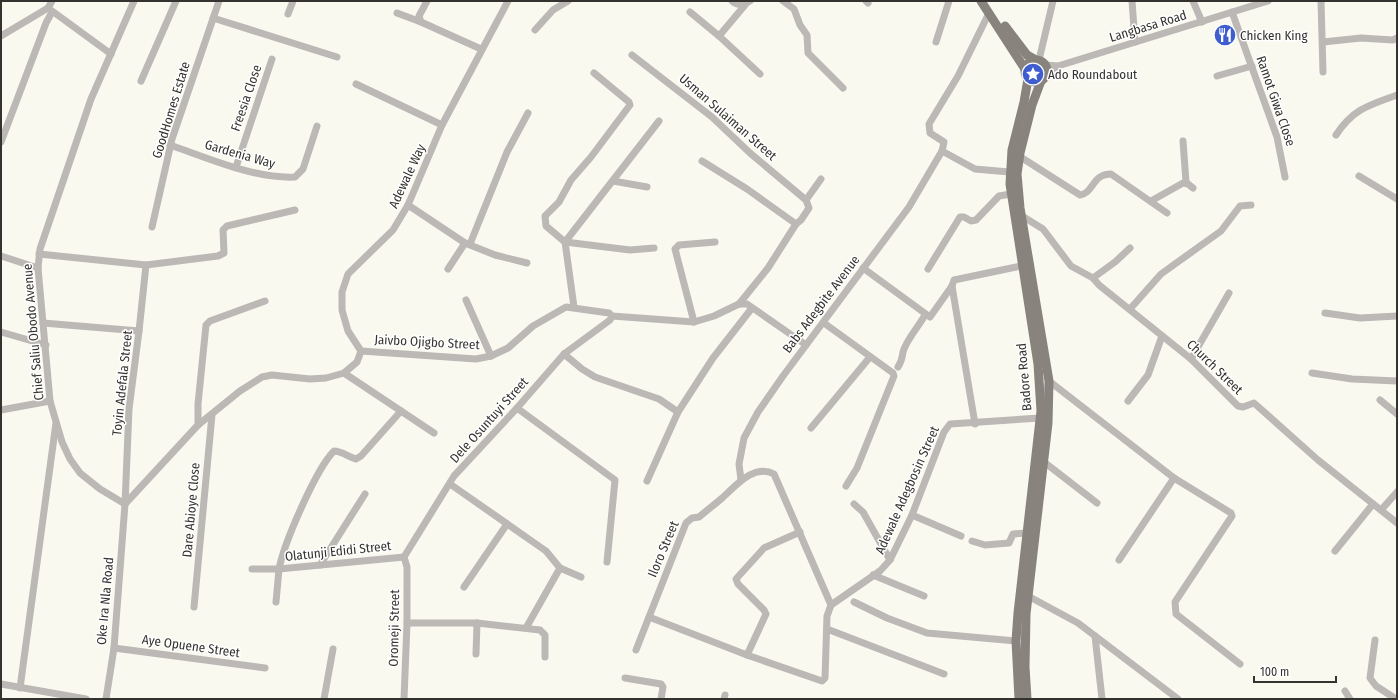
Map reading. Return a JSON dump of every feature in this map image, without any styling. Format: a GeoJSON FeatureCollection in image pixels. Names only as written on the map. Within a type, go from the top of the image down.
{"type":"FeatureCollection","features":[{"type":"Feature","properties":{"kind":"main road"},"geometry":{"type":"LineString","coordinates":[[981,1],[1025,69],[1025,74],[1028,79],[1032,82],[1041,68]]}},
{"type":"Feature","properties":{"kind":"main road"},"geometry":{"type":"LineString","coordinates":[[988,1],[1027,55],[1041,68]]}},
{"type":"Feature","properties":{"kind":"main road"},"geometry":{"type":"LineString","coordinates":[[1025,69],[1029,62],[1041,68]]}},
{"type":"Feature","properties":{"kind":"main road","name":"Badore Road"},"geometry":{"type":"LineString","coordinates":[[1028,699],[1025,646],[1028,596],[1049,412],[1049,381],[1022,216],[1017,174],[1019,156],[1041,68]]}},
{"type":"Feature","properties":{"kind":"main road","name":"Badore Road"},"geometry":{"type":"LineString","coordinates":[[1019,699],[1016,641],[1041,398],[1038,364],[1021,266],[1009,172],[1012,150],[1028,79]]}},
{"type":"Feature","properties":{"kind":"street"},"geometry":{"type":"LineString","coordinates":[[1,142],[46,22],[52,1]]}},
{"type":"Feature","properties":{"kind":"street","name":"Chief Saliu Obodo Avenue"},"geometry":{"type":"LineString","coordinates":[[125,504],[100,489],[80,473],[70,459],[50,401],[38,268],[39,254],[89,106],[134,1]]}},
{"type":"Feature","properties":{"kind":"street"},"geometry":{"type":"LineString","coordinates":[[141,81],[176,1]]}},
{"type":"Feature","properties":{"kind":"street","name":"GoodHomes Estate"},"geometry":{"type":"LineString","coordinates":[[152,227],[170,145],[219,1]]}},
{"type":"Feature","properties":{"kind":"street"},"geometry":{"type":"LineString","coordinates":[[288,14],[293,1]]}},
{"type":"Feature","properties":{"kind":"street"},"geometry":{"type":"LineString","coordinates":[[421,22],[419,16],[427,1]]}},
{"type":"Feature","properties":{"kind":"street","name":"Adewale Way"},"geometry":{"type":"LineString","coordinates":[[361,351],[348,331],[342,310],[342,292],[348,274],[393,230],[408,205],[442,125],[481,49],[508,1]]}},
{"type":"Feature","properties":{"kind":"street"},"geometry":{"type":"LineString","coordinates":[[535,30],[553,10],[568,1]]}},
{"type":"Feature","properties":{"kind":"street"},"geometry":{"type":"LineString","coordinates":[[732,1],[740,5],[747,3]]}},
{"type":"Feature","properties":{"kind":"street"},"geometry":{"type":"LineString","coordinates":[[783,1],[794,9],[800,25],[807,34],[808,53],[843,88]]}},
{"type":"Feature","properties":{"kind":"street"},"geometry":{"type":"LineString","coordinates":[[936,42],[949,1]]}},
{"type":"Feature","properties":{"kind":"street"},"geometry":{"type":"LineString","coordinates":[[1041,68],[1053,1]]}},
{"type":"Feature","properties":{"kind":"street"},"geometry":{"type":"LineString","coordinates":[[1132,1],[1135,42]]}},
{"type":"Feature","properties":{"kind":"street"},"geometry":{"type":"LineString","coordinates":[[1193,1],[1202,22]]}},
{"type":"Feature","properties":{"kind":"street"},"geometry":{"type":"LineString","coordinates":[[1241,1],[1242,9]]}},
{"type":"Feature","properties":{"kind":"street","name":"Langbasa Road"},"geometry":{"type":"LineString","coordinates":[[1041,68],[1058,66],[1268,1]]}},
{"type":"Feature","properties":{"kind":"street"},"geometry":{"type":"LineString","coordinates":[[1321,1],[1323,72]]}},
{"type":"Feature","properties":{"kind":"street"},"geometry":{"type":"LineString","coordinates":[[719,36],[747,3]]}},
{"type":"Feature","properties":{"kind":"street"},"geometry":{"type":"LineString","coordinates":[[1,36],[50,10]]}},
{"type":"Feature","properties":{"kind":"street"},"geometry":{"type":"LineString","coordinates":[[50,10],[111,54]]}},
{"type":"Feature","properties":{"kind":"street"},"geometry":{"type":"LineString","coordinates":[[690,12],[719,36],[760,74]]}},
{"type":"Feature","properties":{"kind":"street","name":"Ramot Giwa Close"},"geometry":{"type":"LineString","coordinates":[[1232,12],[1279,143],[1285,177]]}},
{"type":"Feature","properties":{"kind":"street"},"geometry":{"type":"LineString","coordinates":[[397,13],[481,49]]}},
{"type":"Feature","properties":{"kind":"street"},"geometry":{"type":"LineString","coordinates":[[990,13],[958,76],[929,124],[930,133],[944,142],[942,151],[975,169],[1009,172]]}},
{"type":"Feature","properties":{"kind":"street"},"geometry":{"type":"LineString","coordinates":[[213,18],[337,57]]}},
{"type":"Feature","properties":{"kind":"street"},"geometry":{"type":"LineString","coordinates":[[1323,42],[1361,38],[1393,40],[1397,38]]}},
{"type":"Feature","properties":{"kind":"street","name":"Usman Sulaiman Street"},"geometry":{"type":"LineString","coordinates":[[632,55],[712,117],[750,153],[806,200]]}},
{"type":"Feature","properties":{"kind":"street","name":"Freesia Close"},"geometry":{"type":"LineString","coordinates":[[236,167],[272,59]]}},
{"type":"Feature","properties":{"kind":"street"},"geometry":{"type":"LineString","coordinates":[[1217,76],[1252,66]]}},
{"type":"Feature","properties":{"kind":"street"},"geometry":{"type":"LineString","coordinates":[[594,73],[629,102],[630,105],[591,157],[571,180],[559,202],[546,216],[546,226],[565,242],[630,250],[654,248]]}},
{"type":"Feature","properties":{"kind":"street"},"geometry":{"type":"LineString","coordinates":[[356,84],[442,125]]}},
{"type":"Feature","properties":{"kind":"street"},"geometry":{"type":"LineString","coordinates":[[1336,136],[1348,118],[1357,111],[1397,95]]}},
{"type":"Feature","properties":{"kind":"street"},"geometry":{"type":"LineString","coordinates":[[448,269],[468,244],[506,152],[528,113]]}},
{"type":"Feature","properties":{"kind":"street"},"geometry":{"type":"LineString","coordinates":[[574,307],[565,242],[659,120]]}},
{"type":"Feature","properties":{"kind":"street","name":"Gardenia Way"},"geometry":{"type":"LineString","coordinates":[[170,145],[236,167],[278,178],[295,177],[303,169],[317,126]]}},
{"type":"Feature","properties":{"kind":"street"},"geometry":{"type":"LineString","coordinates":[[1183,140],[1186,182],[1193,188]]}},
{"type":"Feature","properties":{"kind":"street","name":"Babs Adegbite Avenue"},"geometry":{"type":"LineString","coordinates":[[741,480],[739,464],[744,438],[758,412],[806,345],[824,323],[862,268],[909,207],[942,151]]}},
{"type":"Feature","properties":{"kind":"street"},"geometry":{"type":"LineString","coordinates":[[1019,156],[1080,195],[1086,193],[1098,177],[1104,174],[1111,174],[1167,213]]}},
{"type":"Feature","properties":{"kind":"street"},"geometry":{"type":"LineString","coordinates":[[702,161],[747,189],[796,224]]}},
{"type":"Feature","properties":{"kind":"street"},"geometry":{"type":"LineString","coordinates":[[1359,176],[1397,200]]}},
{"type":"Feature","properties":{"kind":"street"},"geometry":{"type":"LineString","coordinates":[[739,304],[768,268],[796,224],[809,208],[806,200],[821,179]]}},
{"type":"Feature","properties":{"kind":"street"},"geometry":{"type":"LineString","coordinates":[[613,181],[647,186]]}},
{"type":"Feature","properties":{"kind":"street"},"geometry":{"type":"LineString","coordinates":[[1151,201],[1186,182]]}},
{"type":"Feature","properties":{"kind":"street"},"geometry":{"type":"LineString","coordinates":[[928,269],[960,217],[964,217],[971,221],[976,220],[999,196],[1011,194]]}},
{"type":"Feature","properties":{"kind":"street"},"geometry":{"type":"LineString","coordinates":[[1130,309],[1162,274],[1221,231],[1240,206],[1251,204]]}},
{"type":"Feature","properties":{"kind":"street"},"geometry":{"type":"LineString","coordinates":[[408,205],[468,244],[494,255],[527,263]]}},
{"type":"Feature","properties":{"kind":"street"},"geometry":{"type":"LineString","coordinates":[[39,254],[146,265],[218,256],[224,252],[224,230],[227,226],[295,210]]}},
{"type":"Feature","properties":{"kind":"street","name":"Church Street"},"geometry":{"type":"LineString","coordinates":[[1022,216],[1043,229],[1071,266],[1093,278],[1191,359],[1238,406],[1243,407],[1254,404],[1318,460],[1397,524]]}},
{"type":"Feature","properties":{"kind":"street"},"geometry":{"type":"LineString","coordinates":[[694,322],[675,249],[679,245],[715,242]]}},
{"type":"Feature","properties":{"kind":"street"},"geometry":{"type":"LineString","coordinates":[[1093,278],[1115,262],[1130,248]]}},
{"type":"Feature","properties":{"kind":"street"},"geometry":{"type":"LineString","coordinates":[[1,256],[38,268]]}},
{"type":"Feature","properties":{"kind":"street","name":"Toyin Adefala Street"},"geometry":{"type":"LineString","coordinates":[[125,504],[129,409],[140,331],[146,265]]}},
{"type":"Feature","properties":{"kind":"street"},"geometry":{"type":"LineString","coordinates":[[862,268],[930,318],[933,316],[952,286],[954,280],[1021,266]]}},
{"type":"Feature","properties":{"kind":"street"},"geometry":{"type":"LineString","coordinates":[[952,286],[976,424]]}},
{"type":"Feature","properties":{"kind":"street"},"geometry":{"type":"LineString","coordinates":[[1191,359],[1229,293]]}},
{"type":"Feature","properties":{"kind":"street"},"geometry":{"type":"LineString","coordinates":[[466,300],[491,356]]}},
{"type":"Feature","properties":{"kind":"street"},"geometry":{"type":"LineString","coordinates":[[198,425],[198,404],[206,325],[210,321],[265,301]]}},
{"type":"Feature","properties":{"kind":"street"},"geometry":{"type":"LineString","coordinates":[[739,304],[747,304],[806,345]]}},
{"type":"Feature","properties":{"kind":"street","name":"Jaivbo Ojigbo Street"},"geometry":{"type":"LineString","coordinates":[[125,504],[198,425],[240,391],[262,377],[278,374],[293,378],[326,378],[344,373],[357,362],[361,351],[476,359],[491,356],[508,348],[533,326],[562,308],[574,307],[609,313],[612,316],[694,322],[714,316],[739,304]]}},
{"type":"Feature","properties":{"kind":"street"},"geometry":{"type":"LineString","coordinates":[[647,481],[678,412],[713,358],[752,308]]}},
{"type":"Feature","properties":{"kind":"street"},"geometry":{"type":"LineString","coordinates":[[1325,313],[1360,318],[1397,316]]}},
{"type":"Feature","properties":{"kind":"street"},"geometry":{"type":"LineString","coordinates":[[898,367],[903,359],[903,353],[908,342],[925,315]]}},
{"type":"Feature","properties":{"kind":"street","name":"Dele Osuntuyi Street"},"geometry":{"type":"LineString","coordinates":[[404,557],[454,476],[517,408],[564,354],[610,320],[612,316]]}},
{"type":"Feature","properties":{"kind":"street"},"geometry":{"type":"LineString","coordinates":[[43,323],[140,331]]}},
{"type":"Feature","properties":{"kind":"street"},"geometry":{"type":"LineString","coordinates":[[824,323],[893,373],[894,376],[857,468],[846,486]]}},
{"type":"Feature","properties":{"kind":"street"},"geometry":{"type":"LineString","coordinates":[[1,332],[46,346]]}},
{"type":"Feature","properties":{"kind":"street"},"geometry":{"type":"LineString","coordinates":[[1128,401],[1148,375],[1162,336]]}},
{"type":"Feature","properties":{"kind":"street"},"geometry":{"type":"LineString","coordinates":[[564,354],[582,369],[595,376],[659,399],[678,412]]}},
{"type":"Feature","properties":{"kind":"street"},"geometry":{"type":"LineString","coordinates":[[811,428],[870,357]]}},
{"type":"Feature","properties":{"kind":"street"},"geometry":{"type":"LineString","coordinates":[[344,373],[434,433]]}},
{"type":"Feature","properties":{"kind":"street"},"geometry":{"type":"LineString","coordinates":[[1312,373],[1352,379],[1397,381]]}},
{"type":"Feature","properties":{"kind":"street"},"geometry":{"type":"LineString","coordinates":[[1049,381],[1174,478],[1229,511],[1232,516],[1175,602],[1176,614],[1240,664]]}},
{"type":"Feature","properties":{"kind":"street"},"geometry":{"type":"LineString","coordinates":[[1380,400],[1397,414]]}},
{"type":"Feature","properties":{"kind":"street"},"geometry":{"type":"LineString","coordinates":[[1,410],[50,401]]}},
{"type":"Feature","properties":{"kind":"street"},"geometry":{"type":"LineString","coordinates":[[517,408],[615,480],[607,562]]}},
{"type":"Feature","properties":{"kind":"street","name":"Olatunji Edidi Street"},"geometry":{"type":"LineString","coordinates":[[401,411],[361,456],[356,459],[351,458],[340,451],[334,452],[329,456],[312,485],[278,569],[404,557]]}},
{"type":"Feature","properties":{"kind":"street","name":"Dare Abioye Close"},"geometry":{"type":"LineString","coordinates":[[194,607],[212,415]]}},
{"type":"Feature","properties":{"kind":"street","name":"Adewale Adegbosin Street"},"geometry":{"type":"LineString","coordinates":[[831,605],[873,575],[890,560],[912,515],[944,432],[950,424],[976,424],[1040,418]]}},
{"type":"Feature","properties":{"kind":"street"},"geometry":{"type":"LineString","coordinates":[[20,688],[56,421]]}},
{"type":"Feature","properties":{"kind":"street"},"geometry":{"type":"LineString","coordinates":[[1044,462],[1097,503]]}},
{"type":"Feature","properties":{"kind":"street"},"geometry":{"type":"LineString","coordinates":[[649,617],[747,655],[822,680],[825,678],[827,616],[831,605],[774,474],[769,472],[757,473],[741,480]]}},
{"type":"Feature","properties":{"kind":"street"},"geometry":{"type":"LineString","coordinates":[[1119,560],[1174,478]]}},
{"type":"Feature","properties":{"kind":"street","name":"Iloro Street"},"geometry":{"type":"LineString","coordinates":[[636,650],[686,523],[692,518],[699,517],[741,480]]}},
{"type":"Feature","properties":{"kind":"street"},"geometry":{"type":"LineString","coordinates":[[450,484],[546,551],[560,568],[581,577]]}},
{"type":"Feature","properties":{"kind":"street"},"geometry":{"type":"LineString","coordinates":[[1381,510],[1397,492]]}},
{"type":"Feature","properties":{"kind":"street"},"geometry":{"type":"LineString","coordinates":[[320,565],[365,494]]}},
{"type":"Feature","properties":{"kind":"street","name":"Oke Ira Nla Road"},"geometry":{"type":"LineString","coordinates":[[106,699],[114,648],[125,504]]}},
{"type":"Feature","properties":{"kind":"street"},"geometry":{"type":"LineString","coordinates":[[854,504],[863,512],[890,560]]}},
{"type":"Feature","properties":{"kind":"street"},"geometry":{"type":"LineString","coordinates":[[1335,551],[1373,504]]}},
{"type":"Feature","properties":{"kind":"street"},"geometry":{"type":"LineString","coordinates":[[912,515],[961,536]]}},
{"type":"Feature","properties":{"kind":"street"},"geometry":{"type":"LineString","coordinates":[[464,587],[507,524]]}},
{"type":"Feature","properties":{"kind":"street"},"geometry":{"type":"LineString","coordinates":[[747,655],[766,614],[764,610],[738,584],[736,579],[764,548],[800,532]]}},
{"type":"Feature","properties":{"kind":"street"},"geometry":{"type":"LineString","coordinates":[[972,541],[985,545],[1009,543],[1013,534],[1026,533]]}},
{"type":"Feature","properties":{"kind":"street","name":"Oromeji Street"},"geometry":{"type":"LineString","coordinates":[[404,557],[407,567],[407,623],[404,699]]}},
{"type":"Feature","properties":{"kind":"street"},"geometry":{"type":"LineString","coordinates":[[526,628],[560,568]]}},
{"type":"Feature","properties":{"kind":"street"},"geometry":{"type":"LineString","coordinates":[[252,569],[278,569],[276,602]]}},
{"type":"Feature","properties":{"kind":"street"},"geometry":{"type":"LineString","coordinates":[[873,575],[924,596]]}},
{"type":"Feature","properties":{"kind":"street"},"geometry":{"type":"LineString","coordinates":[[1028,596],[1078,624],[1178,699]]}},
{"type":"Feature","properties":{"kind":"street"},"geometry":{"type":"LineString","coordinates":[[854,602],[887,618],[927,633],[1016,641]]}},
{"type":"Feature","properties":{"kind":"street"},"geometry":{"type":"LineString","coordinates":[[407,623],[477,623],[540,630],[545,635],[545,657]]}},
{"type":"Feature","properties":{"kind":"street"},"geometry":{"type":"LineString","coordinates":[[476,654],[477,623]]}},
{"type":"Feature","properties":{"kind":"street"},"geometry":{"type":"LineString","coordinates":[[827,629],[944,674]]}},
{"type":"Feature","properties":{"kind":"street"},"geometry":{"type":"LineString","coordinates":[[1095,636],[1102,699]]}},
{"type":"Feature","properties":{"kind":"street"},"geometry":{"type":"LineString","coordinates":[[1375,640],[1370,678],[1376,686],[1396,699]]}},
{"type":"Feature","properties":{"kind":"street","name":"Aye Opuene Street"},"geometry":{"type":"LineString","coordinates":[[114,648],[265,668]]}},
{"type":"Feature","properties":{"kind":"street"},"geometry":{"type":"LineString","coordinates":[[324,699],[333,649]]}},
{"type":"Feature","properties":{"kind":"street"},"geometry":{"type":"LineString","coordinates":[[625,678],[661,684],[663,687],[661,699]]}},
{"type":"Feature","properties":{"kind":"street"},"geometry":{"type":"LineString","coordinates":[[1,684],[86,699]]}},
{"type":"Feature","properties":{"kind":"street"},"geometry":{"type":"LineString","coordinates":[[1345,691],[1350,699]]}},
{"type":"Feature","properties":{"kind":"place","name":"Chicken King"},"geometry":{"type":"Point","coordinates":[1225,35]}},
{"type":"Feature","properties":{"kind":"place","name":"Ado Roundabout"},"geometry":{"type":"Point","coordinates":[1033,74]}}]}
